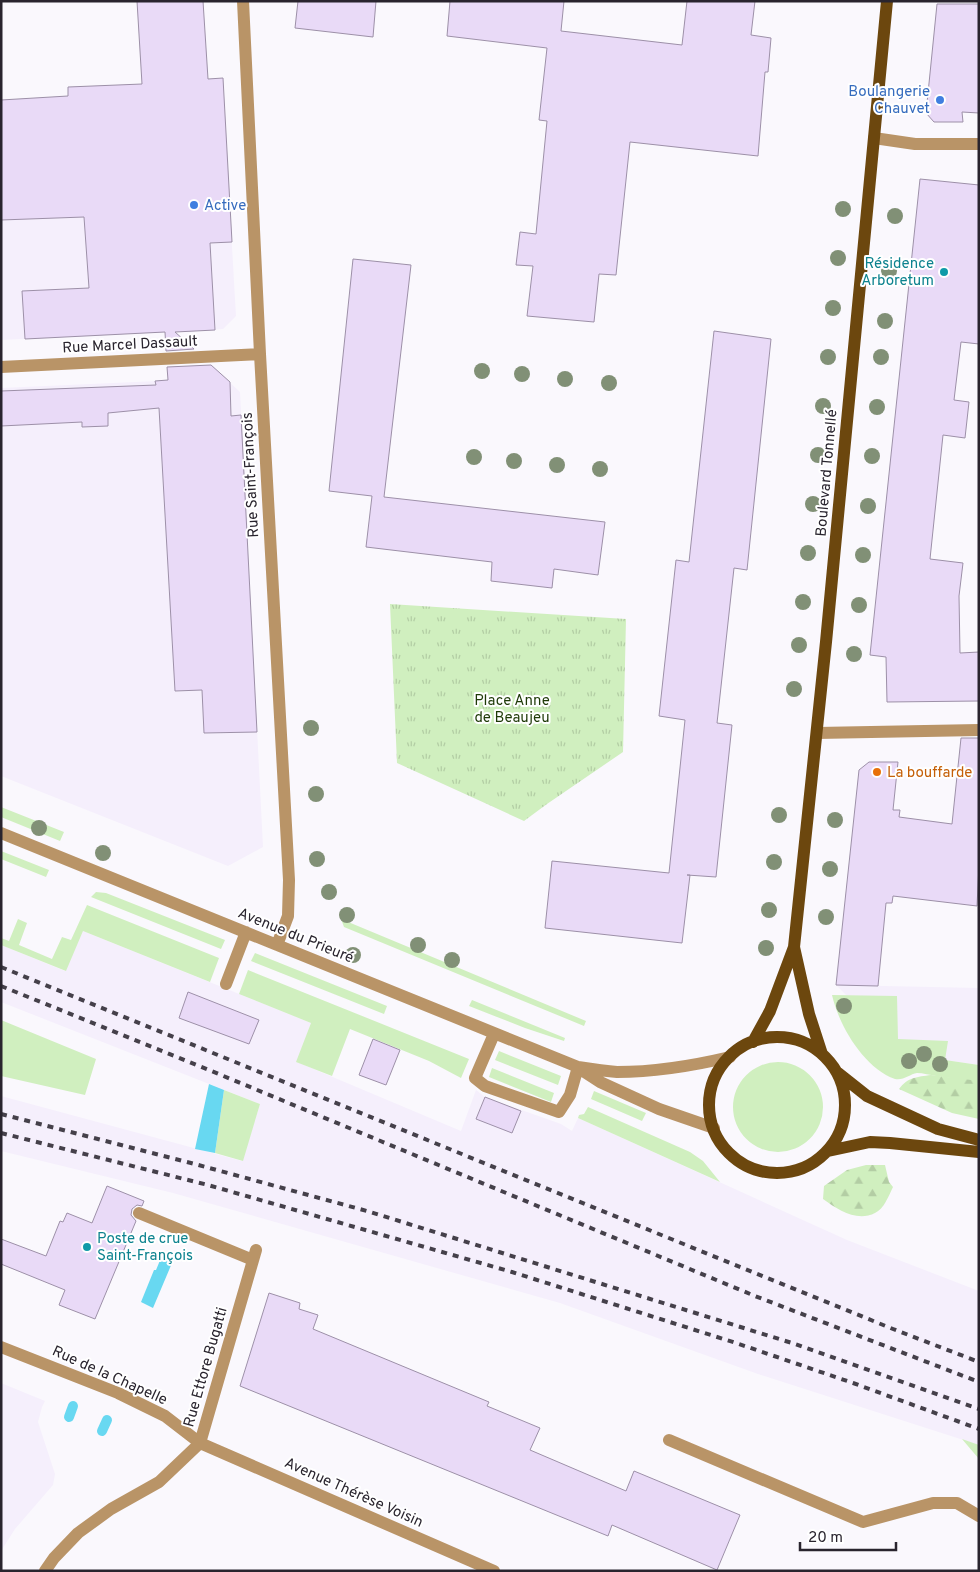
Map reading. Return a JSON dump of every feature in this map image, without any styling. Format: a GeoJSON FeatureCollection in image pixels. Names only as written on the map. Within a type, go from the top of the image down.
{"type":"FeatureCollection","features":[{"type":"Feature","properties":{"kind":"main road","name":"Boulevard Tonnellé"},"geometry":{"type":"LineString","coordinates":[[753,1042],[770,1011],[794,947],[817,733],[887,1]]}},
{"type":"Feature","properties":{"kind":"main road","name":"Boulevard Tonnellé"},"geometry":{"type":"LineString","coordinates":[[794,947],[809,1014],[822,1054]]}},
{"type":"Feature","properties":{"kind":"main road"},"geometry":{"type":"LineString","coordinates":[[836,1072],[844,1091],[845,1113],[839,1133],[828,1151],[809,1165],[799,1170],[776,1173],[764,1172],[743,1164],[733,1157],[722,1144],[714,1128],[710,1110],[711,1090],[718,1073],[730,1057],[744,1046],[753,1042],[774,1038],[794,1040],[814,1048],[822,1054],[836,1072],[867,1096],[938,1129],[979,1140]]}},
{"type":"Feature","properties":{"kind":"main road"},"geometry":{"type":"LineString","coordinates":[[828,1151],[870,1142],[979,1152]]}},
{"type":"Feature","properties":{"kind":"street","name":"Rue Saint-François"},"geometry":{"type":"LineString","coordinates":[[243,1],[289,880],[288,916],[277,945]]}},
{"type":"Feature","properties":{"kind":"street"},"geometry":{"type":"LineString","coordinates":[[874,138],[915,144],[979,144]]}},
{"type":"Feature","properties":{"kind":"street","name":"Rue Marcel Dassault"},"geometry":{"type":"LineString","coordinates":[[1,367],[260,354]]}},
{"type":"Feature","properties":{"kind":"street"},"geometry":{"type":"LineString","coordinates":[[817,733],[979,730]]}},
{"type":"Feature","properties":{"kind":"street","name":"Avenue du Prieuré"},"geometry":{"type":"LineString","coordinates":[[1,833],[578,1067],[600,1082],[659,1109],[714,1128]]}},
{"type":"Feature","properties":{"kind":"street"},"geometry":{"type":"LineString","coordinates":[[226,984],[246,932]]}},
{"type":"Feature","properties":{"kind":"street"},"geometry":{"type":"LineString","coordinates":[[494,1034],[473,1082],[557,1117],[570,1095],[578,1067]]}},
{"type":"Feature","properties":{"kind":"street","name":"Avenue du Prieuré"},"geometry":{"type":"LineString","coordinates":[[578,1067],[615,1072],[666,1070],[730,1057]]}},
{"type":"Feature","properties":{"kind":"street","name":"Rue Ettore Bugatti"},"geometry":{"type":"LineString","coordinates":[[45,1571],[54,1558],[78,1533],[111,1509],[159,1482],[200,1443],[255,1255],[139,1213]]}},
{"type":"Feature","properties":{"kind":"street","name":"Rue de la Chapelle"},"geometry":{"type":"LineString","coordinates":[[1,1347],[118,1393],[165,1416],[200,1443]]}},
{"type":"Feature","properties":{"kind":"street"},"geometry":{"type":"LineString","coordinates":[[669,1440],[863,1522],[933,1503],[957,1503],[979,1516]]}},
{"type":"Feature","properties":{"kind":"street","name":"Avenue Thérèse Voisin"},"geometry":{"type":"LineString","coordinates":[[200,1443],[494,1571]]}},
{"type":"Feature","properties":{"kind":"shaded area"},"geometry":{"type":"Polygon","coordinates":[[[227,161],[236,316],[223,329],[1,340],[1,173],[227,161]]]}},
{"type":"Feature","properties":{"kind":"shaded area"},"geometry":{"type":"Polygon","coordinates":[[[225,378],[240,392],[263,847],[228,866],[1,776],[1,388],[225,378]]]}},
{"type":"Feature","properties":{"kind":"shaded area"},"geometry":{"type":"Polygon","coordinates":[[[83,931],[311,1023],[297,1062],[461,1131],[476,1090],[485,1097],[561,1124],[572,1131],[578,1118],[847,1240],[979,1291],[979,1445],[758,1374],[560,1303],[173,1193],[1,1151],[1,1096],[242,1161],[260,1104],[1,1002],[1,945],[65,971],[83,931]]]}},
{"type":"Feature","properties":{"kind":"shaded area"},"geometry":{"type":"Polygon","coordinates":[[[836,985],[979,988],[979,1065],[902,1051],[836,985]]]}},
{"type":"Feature","properties":{"kind":"shaded area"},"geometry":{"type":"Polygon","coordinates":[[[1,1383],[45,1401],[38,1422],[55,1474],[53,1485],[15,1529],[1,1551],[1,1383]]]}},
{"type":"Feature","properties":{"kind":"green space","name":"Place Anne de Beaujeu"},"geometry":{"type":"Polygon","coordinates":[[[390,604],[626,619],[623,752],[524,821],[397,763],[390,604]]]}},
{"type":"Feature","properties":{"kind":"green space"},"geometry":{"type":"Polygon","coordinates":[[[1,807],[64,832],[60,841],[1,817],[1,807]]]}},
{"type":"Feature","properties":{"kind":"green space"},"geometry":{"type":"Polygon","coordinates":[[[1,851],[49,870],[46,877],[1,859],[1,851]]]}},
{"type":"Feature","properties":{"kind":"green space"},"geometry":{"type":"Polygon","coordinates":[[[96,892],[106,893],[225,940],[221,949],[91,897],[96,892]]]}},
{"type":"Feature","properties":{"kind":"green space"},"geometry":{"type":"Polygon","coordinates":[[[87,905],[219,958],[210,982],[83,931],[66,971],[1,945],[1,938],[9,941],[18,919],[27,923],[19,945],[52,959],[62,937],[71,940],[87,905]]]}},
{"type":"Feature","properties":{"kind":"green space"},"geometry":{"type":"Polygon","coordinates":[[[341,919],[586,1021],[584,1026],[344,927],[341,919]]]}},
{"type":"Feature","properties":{"kind":"green space"},"geometry":{"type":"Polygon","coordinates":[[[255,953],[387,1006],[384,1014],[251,961],[255,953]]]}},
{"type":"Feature","properties":{"kind":"green space"},"geometry":{"type":"Polygon","coordinates":[[[248,970],[469,1059],[461,1078],[429,1061],[350,1029],[332,1076],[296,1062],[311,1023],[239,994],[248,970]]]}},
{"type":"Feature","properties":{"kind":"green space"},"geometry":{"type":"Polygon","coordinates":[[[832,995],[897,996],[898,1039],[948,1041],[945,1060],[979,1065],[979,1083],[919,1073],[898,1079],[884,1074],[863,1056],[847,1032],[840,1020],[832,995]]]}},
{"type":"Feature","properties":{"kind":"green space"},"geometry":{"type":"Polygon","coordinates":[[[472,1000],[565,1038],[564,1041],[469,1006],[472,1000]]]}},
{"type":"Feature","properties":{"kind":"green space"},"geometry":{"type":"Polygon","coordinates":[[[1,1020],[96,1059],[85,1095],[1,1076],[1,1020]]]}},
{"type":"Feature","properties":{"kind":"green space"},"geometry":{"type":"Polygon","coordinates":[[[499,1051],[561,1076],[558,1085],[495,1060],[499,1051]]]}},
{"type":"Feature","properties":{"kind":"green space"},"geometry":{"type":"Polygon","coordinates":[[[778,1062],[795,1065],[810,1075],[820,1090],[823,1107],[820,1124],[810,1139],[795,1149],[778,1152],[761,1149],[746,1139],[736,1124],[733,1107],[736,1090],[746,1075],[761,1065],[778,1062]]]}},
{"type":"Feature","properties":{"kind":"green space"},"geometry":{"type":"Polygon","coordinates":[[[492,1068],[554,1093],[551,1102],[489,1077],[492,1068]]]}},
{"type":"Feature","properties":{"kind":"green space"},"geometry":{"type":"Polygon","coordinates":[[[931,1075],[979,1081],[979,1119],[952,1113],[899,1089],[909,1080],[931,1075]]]}},
{"type":"Feature","properties":{"kind":"green space"},"geometry":{"type":"Polygon","coordinates":[[[224,1090],[260,1104],[243,1161],[215,1153],[224,1090]]]}},
{"type":"Feature","properties":{"kind":"green space"},"geometry":{"type":"Polygon","coordinates":[[[594,1091],[646,1113],[642,1121],[591,1099],[594,1091]]]}},
{"type":"Feature","properties":{"kind":"green space"},"geometry":{"type":"Polygon","coordinates":[[[588,1107],[690,1152],[703,1161],[720,1182],[578,1118],[579,1115],[584,1114],[588,1107]]]}},
{"type":"Feature","properties":{"kind":"green space"},"geometry":{"type":"Polygon","coordinates":[[[866,1165],[885,1165],[889,1182],[893,1187],[886,1202],[878,1211],[861,1216],[848,1214],[823,1199],[824,1186],[847,1170],[866,1165]]]}},
{"type":"Feature","properties":{"kind":"green space"},"geometry":{"type":"Polygon","coordinates":[[[962,1439],[979,1445],[979,1459],[962,1439]]]}},
{"type":"Feature","properties":{"kind":"water"},"geometry":{"type":"Polygon","coordinates":[[[209,1084],[224,1090],[215,1153],[195,1149],[209,1084]]]}},
{"type":"Feature","properties":{"kind":"water"},"geometry":{"type":"Polygon","coordinates":[[[161,1258],[172,1263],[153,1308],[141,1302],[161,1258]]]}},
{"type":"Feature","properties":{"kind":"building"},"geometry":{"type":"Polygon","coordinates":[[[137,1],[203,1],[208,79],[223,78],[232,242],[210,243],[215,330],[175,332],[194,349],[166,351],[165,332],[25,339],[22,291],[89,288],[84,217],[1,220],[1,100],[68,96],[68,87],[142,84],[137,1]]]}},
{"type":"Feature","properties":{"kind":"building"},"geometry":{"type":"Polygon","coordinates":[[[298,1],[376,1],[373,37],[295,28],[298,1]]]}},
{"type":"Feature","properties":{"kind":"building"},"geometry":{"type":"Polygon","coordinates":[[[450,1],[564,1],[561,31],[682,45],[687,1],[755,1],[751,35],[771,38],[768,72],[765,72],[758,156],[630,142],[616,275],[599,274],[594,322],[527,316],[533,266],[516,265],[520,232],[536,234],[547,121],[539,120],[547,48],[447,36],[450,1]]]}},
{"type":"Feature","properties":{"kind":"building"},"geometry":{"type":"Polygon","coordinates":[[[937,4],[979,4],[979,113],[962,112],[963,122],[934,122],[926,113],[937,4]]]}},
{"type":"Feature","properties":{"kind":"building"},"geometry":{"type":"Polygon","coordinates":[[[920,179],[979,185],[979,344],[961,342],[954,400],[969,402],[965,438],[943,435],[930,559],[963,563],[959,596],[960,653],[979,652],[979,701],[887,702],[886,657],[870,655],[920,179]]]}},
{"type":"Feature","properties":{"kind":"building"},"geometry":{"type":"Polygon","coordinates":[[[353,259],[411,265],[384,497],[605,522],[598,575],[554,569],[552,588],[491,581],[492,562],[366,547],[372,496],[329,491],[353,259]]]}},
{"type":"Feature","properties":{"kind":"building"},"geometry":{"type":"Polygon","coordinates":[[[714,331],[771,339],[747,570],[734,568],[717,723],[732,725],[716,877],[690,875],[682,943],[545,928],[552,861],[669,873],[685,720],[659,716],[676,560],[689,562],[714,331]]]}},
{"type":"Feature","properties":{"kind":"building"},"geometry":{"type":"Polygon","coordinates":[[[211,365],[230,382],[231,416],[241,415],[257,732],[204,733],[202,690],[175,691],[159,408],[108,413],[108,426],[82,427],[82,422],[1,426],[1,391],[156,385],[155,381],[168,380],[167,367],[211,365]]]}},
{"type":"Feature","properties":{"kind":"building"},"geometry":{"type":"Polygon","coordinates":[[[961,738],[979,738],[979,865],[977,906],[893,896],[892,903],[886,903],[878,986],[836,985],[859,770],[869,762],[898,762],[893,810],[900,810],[899,817],[952,824],[961,738]]]}},
{"type":"Feature","properties":{"kind":"building"},"geometry":{"type":"Polygon","coordinates":[[[188,992],[259,1020],[249,1044],[179,1018],[188,992]]]}},
{"type":"Feature","properties":{"kind":"building"},"geometry":{"type":"Polygon","coordinates":[[[373,1039],[400,1050],[386,1085],[359,1075],[373,1039]]]}},
{"type":"Feature","properties":{"kind":"building"},"geometry":{"type":"Polygon","coordinates":[[[485,1097],[521,1111],[512,1133],[476,1119],[485,1097]]]}},
{"type":"Feature","properties":{"kind":"building","name":"Poste de crue Saint-François"},"geometry":{"type":"Polygon","coordinates":[[[107,1186],[144,1201],[142,1206],[137,1205],[132,1209],[131,1215],[136,1221],[95,1319],[59,1305],[65,1290],[1,1264],[1,1239],[46,1256],[60,1221],[63,1222],[67,1213],[92,1223],[107,1186]]]}},
{"type":"Feature","properties":{"kind":"building"},"geometry":{"type":"Polygon","coordinates":[[[269,1293],[300,1303],[299,1309],[318,1315],[313,1329],[489,1402],[487,1406],[540,1428],[530,1450],[626,1491],[634,1471],[740,1515],[717,1570],[612,1525],[608,1536],[240,1386],[269,1293]]]}},
{"type":"Feature","properties":{"kind":"waterway"},"geometry":{"type":"LineString","coordinates":[[69,1417],[73,1406]]}},
{"type":"Feature","properties":{"kind":"waterway"},"geometry":{"type":"LineString","coordinates":[[102,1431],[107,1420]]}},
{"type":"Feature","properties":{"kind":"railway"},"geometry":{"type":"LineString","coordinates":[[1,967],[893,1329],[979,1362]]}},
{"type":"Feature","properties":{"kind":"railway"},"geometry":{"type":"LineString","coordinates":[[1,986],[755,1296],[979,1382]]}},
{"type":"Feature","properties":{"kind":"railway"},"geometry":{"type":"LineString","coordinates":[[1,1114],[367,1211],[792,1343],[979,1409]]}},
{"type":"Feature","properties":{"kind":"railway"},"geometry":{"type":"LineString","coordinates":[[1,1133],[208,1185],[512,1272],[736,1343],[979,1429]]}},
{"type":"Feature","properties":{"kind":"place","name":"Boulangerie Chauvet"},"geometry":{"type":"Point","coordinates":[940,100]}},
{"type":"Feature","properties":{"kind":"place","name":"Active"},"geometry":{"type":"Point","coordinates":[194,205]}},
{"type":"Feature","properties":{"kind":"place","name":"Résidence Arboretum"},"geometry":{"type":"Point","coordinates":[944,272]}},
{"type":"Feature","properties":{"kind":"place","name":"La bouffarde"},"geometry":{"type":"Point","coordinates":[877,772]}},
{"type":"Feature","properties":{"kind":"place","name":"Poste de crue Saint-François"},"geometry":{"type":"Point","coordinates":[87,1247]}}]}
